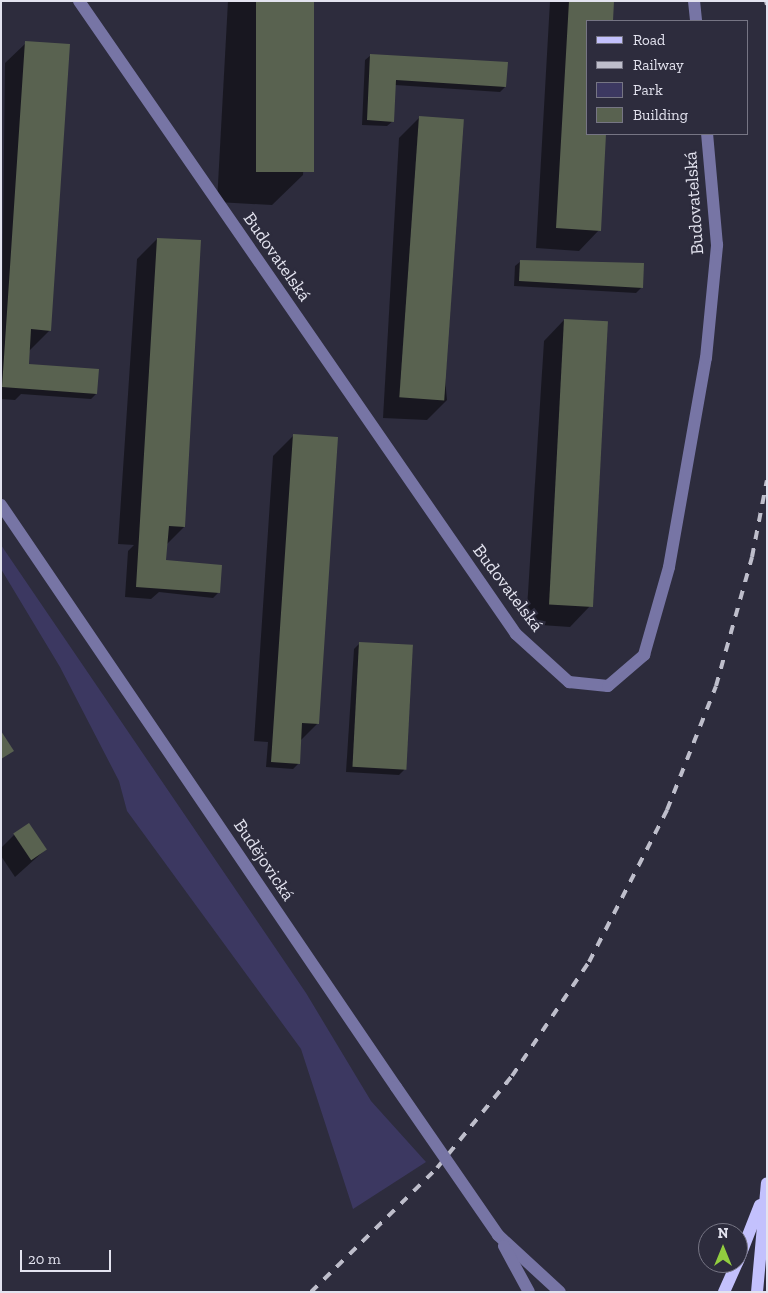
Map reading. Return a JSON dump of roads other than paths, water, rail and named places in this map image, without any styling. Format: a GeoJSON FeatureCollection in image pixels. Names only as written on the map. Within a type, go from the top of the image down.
{"type":"FeatureCollection","features":[{"type":"Feature","properties":{"kind":"main road"},"geometry":{"type":"LineString","coordinates":[[748,1235],[766,1187]]}},
{"type":"Feature","properties":{"kind":"main road"},"geometry":{"type":"LineString","coordinates":[[757,1292],[766,1187]]}},
{"type":"Feature","properties":{"kind":"main road"},"geometry":{"type":"LineString","coordinates":[[724,1292],[733,1273]]}},
{"type":"Feature","properties":{"kind":"street","name":"Budovatelská"},"geometry":{"type":"LineString","coordinates":[[79,1],[516,634],[570,682],[608,686],[644,655],[669,567],[706,358],[717,245],[706,135]]}},
{"type":"Feature","properties":{"kind":"street"},"geometry":{"type":"LineString","coordinates":[[694,1],[696,20]]}},
{"type":"Feature","properties":{"kind":"street","name":"Budějovická"},"geometry":{"type":"LineString","coordinates":[[1,505],[498,1235],[529,1292]]}},
{"type":"Feature","properties":{"kind":"street","name":"Budějovická"},"geometry":{"type":"LineString","coordinates":[[498,1235],[560,1292]]}},
{"type":"Feature","properties":{"kind":"railway"},"geometry":{"type":"LineString","coordinates":[[766,1],[767,5]]}},
{"type":"Feature","properties":{"kind":"railway"},"geometry":{"type":"LineString","coordinates":[[311,1292],[437,1168],[512,1076],[589,962],[667,810],[716,686],[752,557],[767,480]]}}]}
